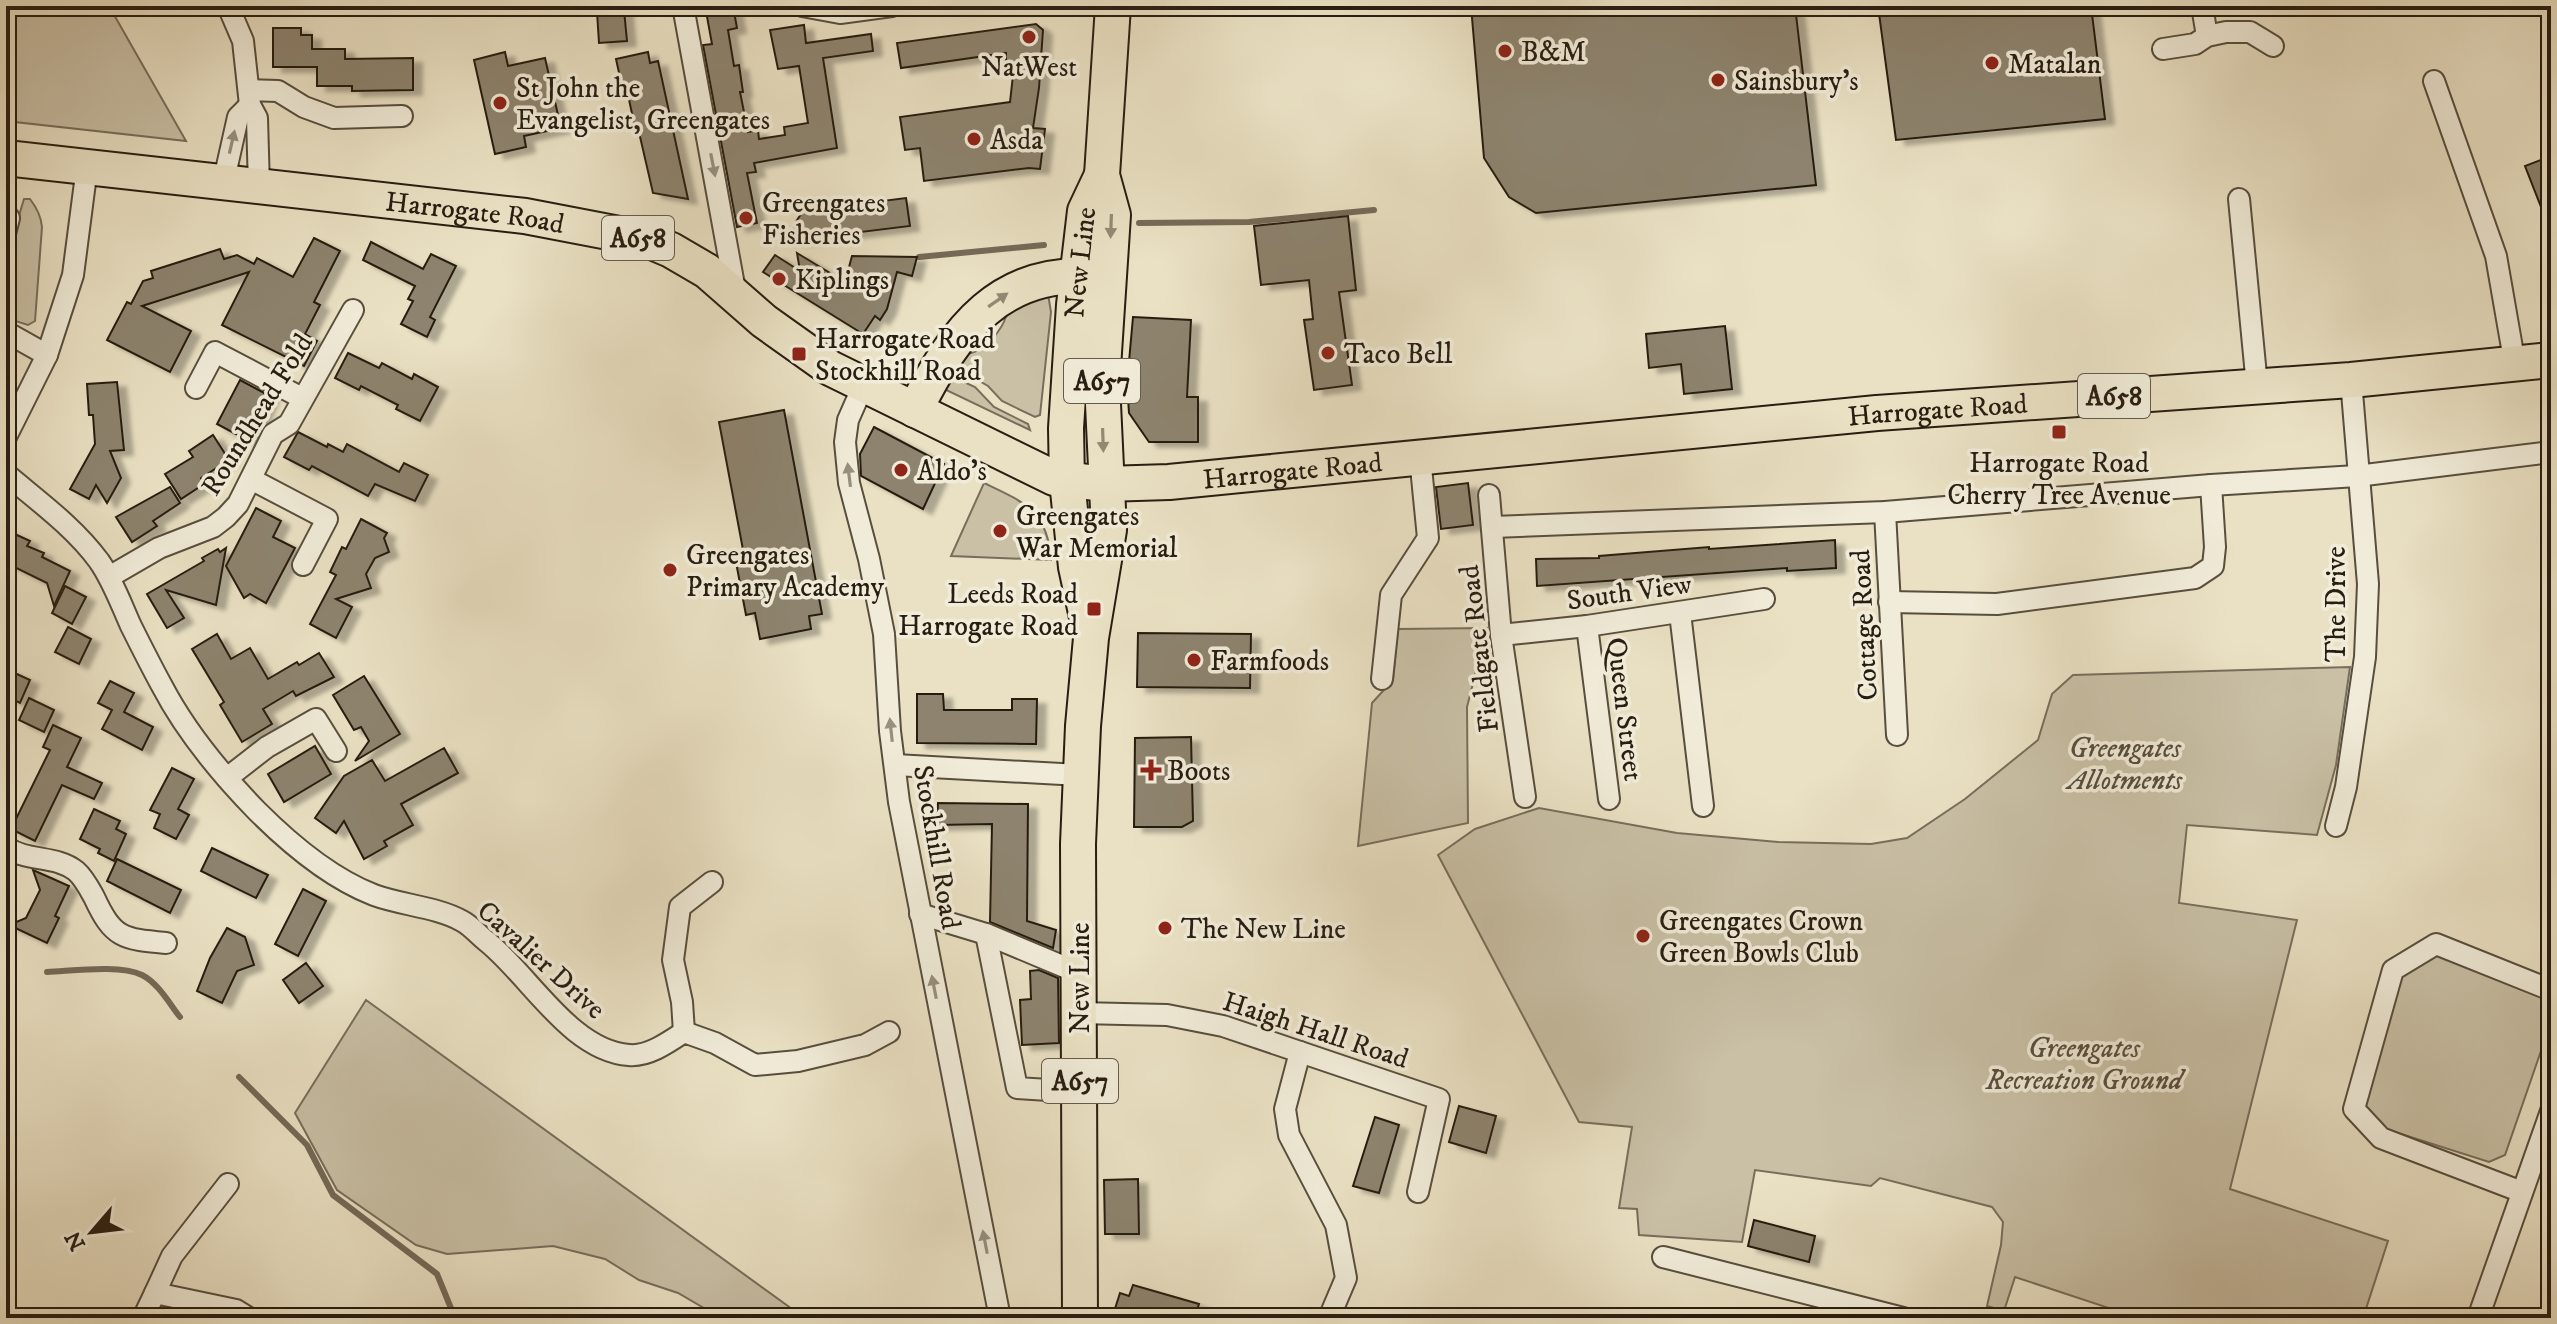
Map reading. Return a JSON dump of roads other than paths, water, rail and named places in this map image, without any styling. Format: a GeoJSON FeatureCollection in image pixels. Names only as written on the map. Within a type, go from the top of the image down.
{"type":"FeatureCollection","features":[{"type":"Feature","properties":{"kind":"main road","name":"New Line"},"geometry":{"type":"LineString","coordinates":[[1080,1318],[1080,775],[1091,638],[1109,530],[1102,383],[1085,211],[1102,175],[1113,6]]}},
{"type":"Feature","properties":{"kind":"main road","name":"Harrogate Road"},"geometry":{"type":"LineString","coordinates":[[6,158],[525,216],[624,234],[671,250],[695,263],[795,344],[863,386],[1054,478],[1067,481],[1153,483],[1877,413],[2351,380],[2551,360]]}},
{"type":"Feature","properties":{"kind":"main road","name":"New Line"},"geometry":{"type":"LineString","coordinates":[[1091,638],[1076,567],[1067,481],[1066,428],[1092,276]]}},
{"type":"Feature","properties":{"kind":"main road"},"geometry":{"type":"LineString","coordinates":[[915,410],[944,356],[991,305],[1020,286],[1038,280],[1092,276]]}},
{"type":"Feature","properties":{"kind":"street"},"geometry":{"type":"LineString","coordinates":[[228,6],[243,41],[250,98],[257,118],[259,187]]}},
{"type":"Feature","properties":{"kind":"street"},"geometry":{"type":"LineString","coordinates":[[683,6],[736,296]]}},
{"type":"Feature","properties":{"kind":"street"},"geometry":{"type":"LineString","coordinates":[[802,6],[840,13],[892,6]]}},
{"type":"Feature","properties":{"kind":"street"},"geometry":{"type":"LineString","coordinates":[[2202,6],[2207,36]]}},
{"type":"Feature","properties":{"kind":"street"},"geometry":{"type":"LineString","coordinates":[[2163,49],[2195,44],[2207,36],[2226,32],[2250,32],[2273,46]]}},
{"type":"Feature","properties":{"kind":"street"},"geometry":{"type":"LineString","coordinates":[[2434,81],[2496,256],[2515,365]]}},
{"type":"Feature","properties":{"kind":"street"},"geometry":{"type":"LineString","coordinates":[[223,184],[238,117],[250,98],[278,91],[304,107],[334,118],[402,116]]}},
{"type":"Feature","properties":{"kind":"street"},"geometry":{"type":"LineString","coordinates":[[6,437],[47,355],[73,275],[87,167]]}},
{"type":"Feature","properties":{"kind":"street"},"geometry":{"type":"LineString","coordinates":[[2239,199],[2257,386]]}},
{"type":"Feature","properties":{"kind":"street","name":"Roundhead Fold"},"geometry":{"type":"LineString","coordinates":[[109,577],[159,548],[213,527],[238,504],[273,434],[289,424],[353,310]]}},
{"type":"Feature","properties":{"kind":"street"},"geometry":{"type":"LineString","coordinates":[[6,332],[47,355]]}},
{"type":"Feature","properties":{"kind":"street"},"geometry":{"type":"LineString","coordinates":[[196,388],[215,352],[302,398]]}},
{"type":"Feature","properties":{"kind":"street","name":"The Drive"},"geometry":{"type":"LineString","coordinates":[[2336,826],[2346,787],[2365,657],[2368,584],[2351,380]]}},
{"type":"Feature","properties":{"kind":"street","name":"Stockhill Road"},"geometry":{"type":"LineString","coordinates":[[863,386],[848,420],[845,442],[849,483],[884,634],[890,731],[920,914],[1000,1318]]}},
{"type":"Feature","properties":{"kind":"street"},"geometry":{"type":"LineString","coordinates":[[1493,527],[1885,512],[2357,476],[2551,452]]}},
{"type":"Feature","properties":{"kind":"street"},"geometry":{"type":"LineString","coordinates":[[1382,679],[1391,595],[1428,538],[1420,457]]}},
{"type":"Feature","properties":{"kind":"street","name":"Cavalier Drive"},"geometry":{"type":"LineString","coordinates":[[6,474],[59,519],[97,558],[164,690],[206,754],[276,830],[344,880],[375,896],[461,920],[491,944],[583,1037],[610,1051],[631,1056],[660,1047],[684,1032]]}},
{"type":"Feature","properties":{"kind":"street"},"geometry":{"type":"LineString","coordinates":[[251,479],[327,519],[303,565]]}},
{"type":"Feature","properties":{"kind":"street"},"geometry":{"type":"LineString","coordinates":[[1889,602],[1997,604],[2195,578],[2213,566],[2215,547],[2211,485]]}},
{"type":"Feature","properties":{"kind":"street","name":"Fieldgate Road"},"geometry":{"type":"LineString","coordinates":[[1489,495],[1501,635],[1525,797]]}},
{"type":"Feature","properties":{"kind":"street","name":"Cottage Road"},"geometry":{"type":"LineString","coordinates":[[1885,512],[1897,735]]}},
{"type":"Feature","properties":{"kind":"street","name":"South View"},"geometry":{"type":"LineString","coordinates":[[1501,635],[1587,626],[1764,599]]}},
{"type":"Feature","properties":{"kind":"street"},"geometry":{"type":"LineString","coordinates":[[1680,613],[1703,806]]}},
{"type":"Feature","properties":{"kind":"street","name":"Queen Street"},"geometry":{"type":"LineString","coordinates":[[1587,626],[1609,799]]}},
{"type":"Feature","properties":{"kind":"street"},"geometry":{"type":"LineString","coordinates":[[227,778],[267,747],[316,719],[336,751]]}},
{"type":"Feature","properties":{"kind":"street"},"geometry":{"type":"LineString","coordinates":[[895,765],[1080,775]]}},
{"type":"Feature","properties":{"kind":"street"},"geometry":{"type":"LineString","coordinates":[[6,847],[24,856],[63,864],[76,871],[106,923],[115,931],[139,941],[166,943]]}},
{"type":"Feature","properties":{"kind":"street"},"geometry":{"type":"LineString","coordinates":[[712,882],[680,907],[673,960],[682,1002],[684,1032],[715,1043],[755,1065],[798,1061],[865,1045],[889,1032]]}},
{"type":"Feature","properties":{"kind":"street"},"geometry":{"type":"LineString","coordinates":[[920,914],[986,934],[1079,973]]}},
{"type":"Feature","properties":{"kind":"street"},"geometry":{"type":"LineString","coordinates":[[986,934],[1017,1088],[1080,1092]]}},
{"type":"Feature","properties":{"kind":"street"},"geometry":{"type":"LineString","coordinates":[[2522,1192],[2381,1138],[2354,1109],[2393,970],[2436,944],[2551,990]]}},
{"type":"Feature","properties":{"kind":"street","name":"Haigh Hall Road"},"geometry":{"type":"LineString","coordinates":[[1079,1013],[1167,1015],[1223,1026],[1439,1099],[1418,1192]]}},
{"type":"Feature","properties":{"kind":"street"},"geometry":{"type":"LineString","coordinates":[[1300,1052],[1285,1109],[1289,1135],[1336,1225],[1346,1278],[1329,1318]]}},
{"type":"Feature","properties":{"kind":"street"},"geometry":{"type":"LineString","coordinates":[[2478,1318],[2551,1111]]}},
{"type":"Feature","properties":{"kind":"street"},"geometry":{"type":"LineString","coordinates":[[143,1318],[172,1256],[228,1184]]}},
{"type":"Feature","properties":{"kind":"street"},"geometry":{"type":"LineString","coordinates":[[1663,1257],[1903,1318]]}},
{"type":"Feature","properties":{"kind":"street"},"geometry":{"type":"LineString","coordinates":[[155,1293],[236,1310],[249,1318]]}},
{"type":"Feature","properties":{"kind":"waterway"},"geometry":{"type":"LineString","coordinates":[[1139,223],[1249,222],[1374,210]]}},
{"type":"Feature","properties":{"kind":"waterway"},"geometry":{"type":"LineString","coordinates":[[919,257],[1044,245]]}},
{"type":"Feature","properties":{"kind":"waterway"},"geometry":{"type":"LineString","coordinates":[[6,965],[11,968]]}},
{"type":"Feature","properties":{"kind":"waterway"},"geometry":{"type":"LineString","coordinates":[[47,972],[96,969],[142,975],[163,994],[180,1017]]}},
{"type":"Feature","properties":{"kind":"waterway"},"geometry":{"type":"LineString","coordinates":[[239,1077],[307,1145],[333,1195],[437,1274],[455,1318]]}},
{"type":"Feature","properties":{"kind":"place","name":"NatWest"},"geometry":{"type":"Point","coordinates":[1029,37]}},
{"type":"Feature","properties":{"kind":"place","name":"B&M"},"geometry":{"type":"Point","coordinates":[1505,51]}},
{"type":"Feature","properties":{"kind":"place","name":"Matalan"},"geometry":{"type":"Point","coordinates":[1992,63]}},
{"type":"Feature","properties":{"kind":"place","name":"Sainsbury's"},"geometry":{"type":"Point","coordinates":[1718,80]}},
{"type":"Feature","properties":{"kind":"place","name":"St John the Evangelist, Greengates"},"geometry":{"type":"Point","coordinates":[500,103]}},
{"type":"Feature","properties":{"kind":"place","name":"Asda"},"geometry":{"type":"Point","coordinates":[974,139]}},
{"type":"Feature","properties":{"kind":"place","name":"Greengates Fisheries"},"geometry":{"type":"Point","coordinates":[746,218]}},
{"type":"Feature","properties":{"kind":"place","name":"Kiplings"},"geometry":{"type":"Point","coordinates":[779,279]}},
{"type":"Feature","properties":{"kind":"place","name":"Taco Bell"},"geometry":{"type":"Point","coordinates":[1328,353]}},
{"type":"Feature","properties":{"kind":"place","name":"Harrogate Road Stockhill Road"},"geometry":{"type":"Point","coordinates":[799,354]}},
{"type":"Feature","properties":{"kind":"place","name":"Harrogate Road Cherry Tree Avenue"},"geometry":{"type":"Point","coordinates":[2059,432]}},
{"type":"Feature","properties":{"kind":"place","name":"Aldo's"},"geometry":{"type":"Point","coordinates":[901,470]}},
{"type":"Feature","properties":{"kind":"place","name":"Greengates War Memorial"},"geometry":{"type":"Point","coordinates":[1000,531]}},
{"type":"Feature","properties":{"kind":"place","name":"Greengates Primary Academy"},"geometry":{"type":"Point","coordinates":[670,570]}},
{"type":"Feature","properties":{"kind":"place","name":"Leeds Road Harrogate Road"},"geometry":{"type":"Point","coordinates":[1094,609]}},
{"type":"Feature","properties":{"kind":"place","name":"Farmfoods"},"geometry":{"type":"Point","coordinates":[1194,660]}},
{"type":"Feature","properties":{"kind":"place","name":"Boots"},"geometry":{"type":"Point","coordinates":[1151,770]}},
{"type":"Feature","properties":{"kind":"place","name":"The New Line"},"geometry":{"type":"Point","coordinates":[1165,928]}},
{"type":"Feature","properties":{"kind":"place","name":"Greengates Crown Green Bowls Club"},"geometry":{"type":"Point","coordinates":[1643,936]}},
{"type":"Feature","properties":{"kind":"park label","name":"Greengates Allotments"},"geometry":{"type":"Point","coordinates":[2125,763]}},
{"type":"Feature","properties":{"kind":"park label","name":"Greengates Recreation Ground"},"geometry":{"type":"Point","coordinates":[2084,1063]}}]}
